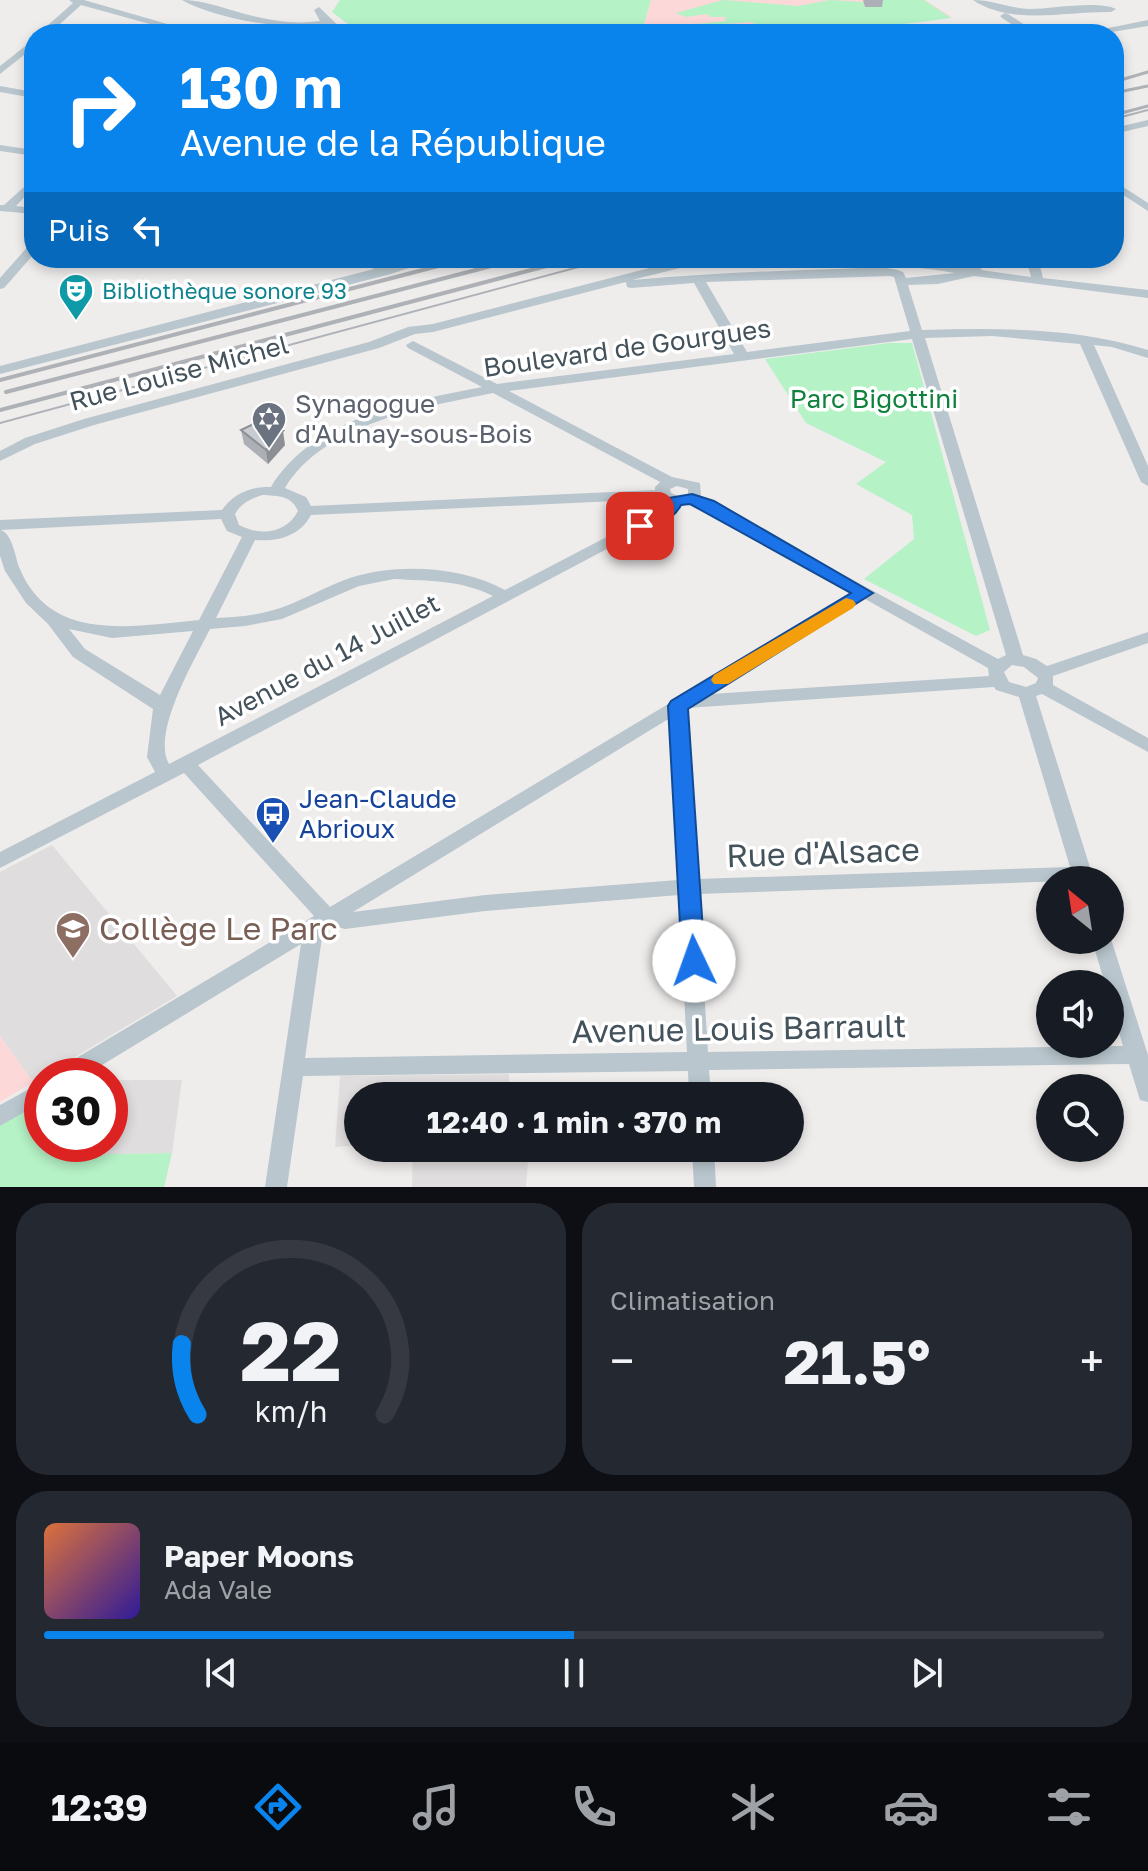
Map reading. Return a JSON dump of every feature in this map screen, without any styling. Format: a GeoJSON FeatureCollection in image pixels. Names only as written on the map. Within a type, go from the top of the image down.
{"type":"FeatureCollection","features":[{"type":"Feature","properties":{"kind":"street"},"geometry":{"type":"LineString","coordinates":[[187,0],[274,24]]}},
{"type":"Feature","properties":{"kind":"street"},"geometry":{"type":"LineString","coordinates":[[978,0],[1010,12],[1111,4],[1112,16],[1123,24]]}},
{"type":"Feature","properties":{"kind":"street"},"geometry":{"type":"LineString","coordinates":[[53,24],[76,2],[159,24]]}},
{"type":"Feature","properties":{"kind":"street"},"geometry":{"type":"LineString","coordinates":[[321,24],[329,22],[322,6]]}},
{"type":"Feature","properties":{"kind":"street"},"geometry":{"type":"LineString","coordinates":[[1005,16],[1018,24]]}},
{"type":"Feature","properties":{"kind":"street"},"geometry":{"type":"LineString","coordinates":[[1124,27],[1148,23]]}},
{"type":"Feature","properties":{"kind":"street"},"geometry":{"type":"LineString","coordinates":[[0,71],[24,51]]}},
{"type":"Feature","properties":{"kind":"street"},"geometry":{"type":"LineString","coordinates":[[0,89],[24,93]]}},
{"type":"Feature","properties":{"kind":"street"},"geometry":{"type":"LineString","coordinates":[[1124,129],[1148,123]]}},
{"type":"Feature","properties":{"kind":"street"},"geometry":{"type":"LineString","coordinates":[[0,148],[24,152]]}},
{"type":"Feature","properties":{"kind":"street"},"geometry":{"type":"LineString","coordinates":[[4,208],[24,190]]}},
{"type":"Feature","properties":{"kind":"street"},"geometry":{"type":"LineString","coordinates":[[1124,191],[1148,208]]}},
{"type":"Feature","properties":{"kind":"street"},"geometry":{"type":"LineString","coordinates":[[4,208],[24,210]]}},
{"type":"Feature","properties":{"kind":"street"},"geometry":{"type":"LineString","coordinates":[[0,285],[24,258]]}},
{"type":"Feature","properties":{"kind":"street"},"geometry":{"type":"LineString","coordinates":[[381,268],[387,271]]}},
{"type":"Feature","properties":{"kind":"street"},"geometry":{"type":"LineString","coordinates":[[0,370],[397,268]]}},
{"type":"Feature","properties":{"kind":"street","name":"Rue Louise Michel"},"geometry":{"type":"LineString","coordinates":[[0,457],[23,443],[100,419],[374,345],[406,342],[470,319],[665,268]]}},
{"type":"Feature","properties":{"kind":"street","name":"Rue Louise Michel"},"geometry":{"type":"LineString","coordinates":[[606,283],[681,268]]}},
{"type":"Feature","properties":{"kind":"street","name":"Rue Louise Michel"},"geometry":{"type":"LineString","coordinates":[[606,283],[697,277],[892,272],[902,282],[938,280],[967,268]]}},
{"type":"Feature","properties":{"kind":"street"},"geometry":{"type":"LineString","coordinates":[[986,268],[1038,281],[1148,294]]}},
{"type":"Feature","properties":{"kind":"street"},"geometry":{"type":"LineString","coordinates":[[1035,268],[1038,281]]}},
{"type":"Feature","properties":{"kind":"street"},"geometry":{"type":"LineString","coordinates":[[697,277],[743,357]]}},
{"type":"Feature","properties":{"kind":"street"},"geometry":{"type":"LineString","coordinates":[[902,282],[1016,660]]}},
{"type":"Feature","properties":{"kind":"street","name":"Boulevard de Gourgues"},"geometry":{"type":"LineString","coordinates":[[276,490],[294,463],[319,443],[346,430],[458,396],[492,389],[917,334],[992,332],[1085,340],[1114,343],[1148,354]]}},
{"type":"Feature","properties":{"kind":"street"},"geometry":{"type":"LineString","coordinates":[[435,334],[443,358]]}},
{"type":"Feature","properties":{"kind":"street"},"geometry":{"type":"LineString","coordinates":[[1085,340],[1148,482]]}},
{"type":"Feature","properties":{"kind":"street"},"geometry":{"type":"LineString","coordinates":[[406,342],[443,358],[675,494],[708,505],[864,593],[997,674],[1009,690],[1038,684],[1148,637]]}},
{"type":"Feature","properties":{"kind":"street"},"geometry":{"type":"LineString","coordinates":[[0,525],[227,514],[239,499],[276,490],[294,495],[305,505],[306,511],[303,519],[287,532],[250,536],[232,528],[227,514]]}},
{"type":"Feature","properties":{"kind":"street"},"geometry":{"type":"LineString","coordinates":[[306,511],[675,494]]}},
{"type":"Feature","properties":{"kind":"street","name":"Avenue du 14 Juillet"},"geometry":{"type":"LineString","coordinates":[[0,861],[670,510],[675,494]]}},
{"type":"Feature","properties":{"kind":"street"},"geometry":{"type":"LineString","coordinates":[[0,534],[13,571],[32,599],[54,620],[79,653],[162,707]]}},
{"type":"Feature","properties":{"kind":"street"},"geometry":{"type":"LineString","coordinates":[[166,774],[156,757],[162,707],[250,536]]}},
{"type":"Feature","properties":{"kind":"street"},"geometry":{"type":"LineString","coordinates":[[54,620],[112,633],[207,622],[245,621],[276,615],[355,582],[394,574],[456,578],[486,586],[505,596]]}},
{"type":"Feature","properties":{"kind":"street"},"geometry":{"type":"LineString","coordinates":[[96,1058],[864,593]]}},
{"type":"Feature","properties":{"kind":"street"},"geometry":{"type":"LineString","coordinates":[[682,704],[997,674],[1016,660],[1033,664],[1080,866]]}},
{"type":"Feature","properties":{"kind":"street"},"geometry":{"type":"LineString","coordinates":[[1038,684],[1148,746]]}},
{"type":"Feature","properties":{"kind":"street"},"geometry":{"type":"LineString","coordinates":[[682,704],[699,1082]]}},
{"type":"Feature","properties":{"kind":"street"},"geometry":{"type":"LineString","coordinates":[[186,764],[321,921]]}},
{"type":"Feature","properties":{"kind":"street","name":"Rue d'Alsace"},"geometry":{"type":"LineString","coordinates":[[321,921],[345,921],[485,903],[688,887],[1036,878]]}},
{"type":"Feature","properties":{"kind":"street"},"geometry":{"type":"LineString","coordinates":[[276,1187],[321,921]]}},
{"type":"Feature","properties":{"kind":"street"},"geometry":{"type":"LineString","coordinates":[[1106,954],[1148,1093]]}},
{"type":"Feature","properties":{"kind":"street","name":"Avenue Louis Barrault"},"geometry":{"type":"LineString","coordinates":[[294,1067],[1137,1055]]}},
{"type":"Feature","properties":{"kind":"street"},"geometry":{"type":"LineString","coordinates":[[0,1116],[24,1102]]}},
{"type":"Feature","properties":{"kind":"street"},"geometry":{"type":"LineString","coordinates":[[704,1162],[705,1187]]}},
{"type":"Feature","properties":{"kind":"shaded area"},"geometry":{"type":"Polygon","coordinates":[[[651,0],[925,0],[952,17],[900,24],[644,24],[651,0]]]}},
{"type":"Feature","properties":{"kind":"shaded area","name":"Collège Le Parc"},"geometry":{"type":"Polygon","coordinates":[[[52,845],[177,996],[73,1058],[24,1058],[24,1069],[0,1036],[0,872],[52,845]]]}},
{"type":"Feature","properties":{"kind":"shaded area"},"geometry":{"type":"Polygon","coordinates":[[[0,1036],[24,1069],[24,1087],[0,1102],[0,1036]]]}},
{"type":"Feature","properties":{"kind":"shaded area"},"geometry":{"type":"Polygon","coordinates":[[[509,1074],[509,1082],[344,1082],[344,1146],[335,1147],[340,1076],[509,1074]]]}},
{"type":"Feature","properties":{"kind":"shaded area"},"geometry":{"type":"Polygon","coordinates":[[[128,1080],[182,1080],[172,1153],[128,1154],[128,1080]]]}},
{"type":"Feature","properties":{"kind":"shaded area"},"geometry":{"type":"Polygon","coordinates":[[[413,1162],[528,1162],[526,1187],[412,1187],[413,1162]]]}},
{"type":"Feature","properties":{"kind":"green space"},"geometry":{"type":"Polygon","coordinates":[[[340,0],[651,0],[644,24],[348,24],[332,12],[340,0]]]}},
{"type":"Feature","properties":{"kind":"green space"},"geometry":{"type":"Polygon","coordinates":[[[723,0],[798,6],[830,0],[863,2],[865,7],[880,0],[924,0],[951,18],[904,24],[696,24],[726,21],[724,18],[729,17],[706,14],[686,17],[676,13],[723,0]]]}},
{"type":"Feature","properties":{"kind":"green space","name":"Parc Bigottini"},"geometry":{"type":"Polygon","coordinates":[[[889,343],[912,343],[990,630],[976,636],[864,579],[914,539],[912,515],[856,484],[886,462],[806,423],[765,359],[889,343]]]}},
{"type":"Feature","properties":{"kind":"green space"},"geometry":{"type":"Polygon","coordinates":[[[24,1111],[24,1162],[128,1162],[128,1154],[172,1153],[164,1187],[0,1187],[0,1126],[24,1111]]]}},
{"type":"Feature","properties":{"kind":"building"},"geometry":{"type":"Polygon","coordinates":[[[258,422],[272,431],[283,431],[266,450],[241,430],[258,422]]]}},
{"type":"Feature","properties":{"kind":"tram line"},"geometry":{"type":"LineString","coordinates":[[1124,116],[1148,110]]}},
{"type":"Feature","properties":{"kind":"tram line"},"geometry":{"type":"LineString","coordinates":[[0,423],[575,268]]}},
{"type":"Feature","properties":{"kind":"railway"},"geometry":{"type":"LineString","coordinates":[[1124,79],[1148,72]]}},
{"type":"Feature","properties":{"kind":"railway"},"geometry":{"type":"LineString","coordinates":[[1124,91],[1148,86]]}},
{"type":"Feature","properties":{"kind":"railway"},"geometry":{"type":"LineString","coordinates":[[1124,112],[1148,106]]}},
{"type":"Feature","properties":{"kind":"railway"},"geometry":{"type":"LineString","coordinates":[[0,380],[431,268]]}},
{"type":"Feature","properties":{"kind":"railway"},"geometry":{"type":"LineString","coordinates":[[6,392],[483,268]]}},
{"type":"Feature","properties":{"kind":"railway"},"geometry":{"type":"LineString","coordinates":[[0,410],[539,268]]}},
{"type":"Feature","properties":{"kind":"slow traffic"},"geometry":{"type":"LineString","coordinates":[[721,680],[846,604]]}},
{"type":"Feature","properties":{"kind":"place","name":"Bibliothèque sonore 93"},"geometry":{"type":"Point","coordinates":[76,322]}},
{"type":"Feature","properties":{"kind":"place","name":"Synagogue d'Aulnay-sous-Bois"},"geometry":{"type":"Point","coordinates":[269,450]}},
{"type":"Feature","properties":{"kind":"place","name":"Jean-Claude Abrioux"},"geometry":{"type":"Point","coordinates":[273,845]}},
{"type":"Feature","properties":{"kind":"place","name":"Collège Le Parc"},"geometry":{"type":"Point","coordinates":[73,960]}},
{"type":"Feature","properties":{"kind":"route"},"geometry":{"type":"LineString","coordinates":[[640,526],[670,510],[675,501],[692,499],[708,505],[864,593],[678,706],[694,961]]}}]}
